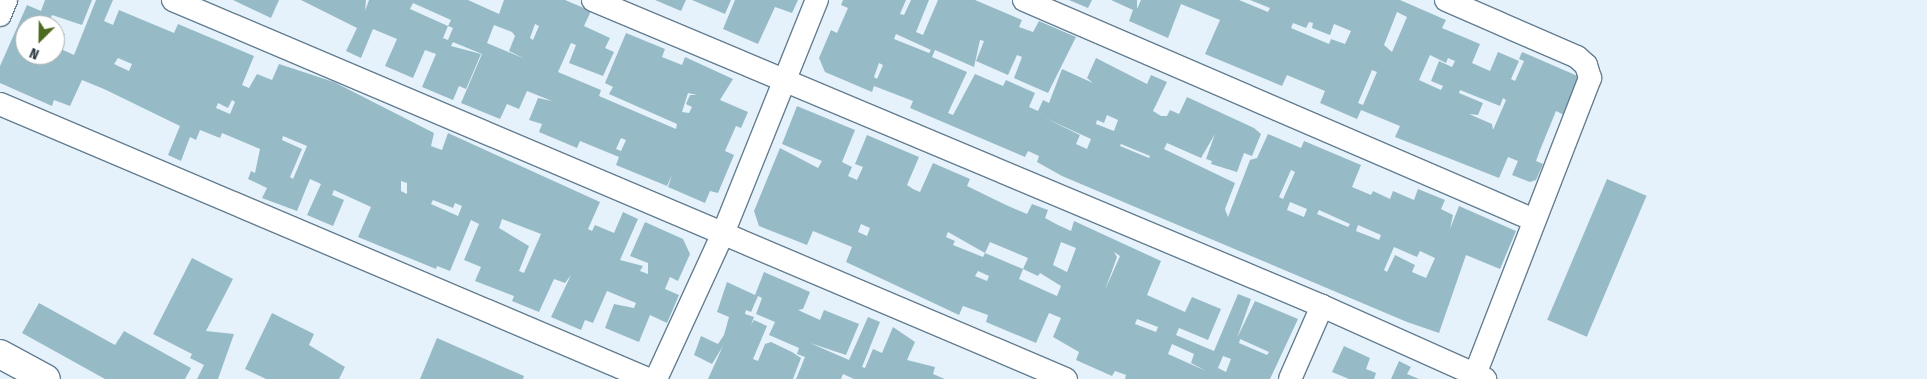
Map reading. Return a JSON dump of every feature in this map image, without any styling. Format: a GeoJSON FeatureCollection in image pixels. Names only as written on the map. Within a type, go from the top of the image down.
{"type":"FeatureCollection","features":[{"type":"Feature","properties":{"kind":"street"},"geometry":{"type":"LineString","coordinates":[[0,15],[6,0]]}},
{"type":"Feature","properties":{"kind":"street"},"geometry":{"type":"LineString","coordinates":[[173,0],[724,231],[1066,379]]}},
{"type":"Feature","properties":{"kind":"street"},"geometry":{"type":"LineString","coordinates":[[593,0],[782,82],[1322,306],[1477,378],[1534,220],[1585,99],[1590,78],[1586,65],[1577,57],[1446,0]]}},
{"type":"Feature","properties":{"kind":"street"},"geometry":{"type":"LineString","coordinates":[[656,379],[724,231],[782,82],[817,0]]}},
{"type":"Feature","properties":{"kind":"street"},"geometry":{"type":"LineString","coordinates":[[1024,0],[1534,220]]}},
{"type":"Feature","properties":{"kind":"street"},"geometry":{"type":"LineString","coordinates":[[0,104],[648,379]]}},
{"type":"Feature","properties":{"kind":"street"},"geometry":{"type":"LineString","coordinates":[[1290,379],[1322,306]]}},
{"type":"Feature","properties":{"kind":"street"},"geometry":{"type":"LineString","coordinates":[[0,354],[46,379]]}},
{"type":"Feature","properties":{"kind":"building"},"geometry":{"type":"Polygon","coordinates":[[[45,0],[92,0],[82,25],[65,19],[65,15],[23,15],[27,5],[41,11],[45,0]]]}},
{"type":"Feature","properties":{"kind":"building"},"geometry":{"type":"Polygon","coordinates":[[[96,0],[113,0],[104,21],[113,25],[119,10],[174,33],[178,24],[254,56],[242,85],[249,88],[257,74],[272,80],[279,64],[334,82],[434,133],[431,146],[442,150],[448,133],[600,202],[588,229],[592,231],[595,225],[614,233],[623,212],[638,219],[620,260],[643,266],[640,271],[648,274],[648,263],[630,256],[645,222],[683,239],[690,254],[678,281],[670,277],[665,289],[679,295],[667,323],[650,315],[639,342],[605,328],[614,304],[634,308],[636,303],[607,291],[593,323],[585,320],[581,330],[551,317],[571,275],[565,283],[554,279],[539,312],[512,301],[514,296],[475,281],[481,267],[464,260],[479,224],[471,220],[450,271],[437,266],[436,269],[358,237],[371,207],[334,190],[332,195],[344,200],[333,226],[307,215],[321,184],[310,179],[297,211],[262,198],[267,188],[248,179],[251,171],[255,173],[260,149],[222,133],[220,138],[200,130],[196,140],[190,137],[181,161],[168,155],[180,126],[82,80],[70,106],[54,100],[52,106],[0,83],[0,66],[15,32],[15,65],[65,65],[65,51],[74,55],[96,0]],[[118,58],[114,64],[129,71],[132,64],[118,58]],[[232,100],[228,108],[218,103],[216,108],[230,114],[235,102],[232,100]],[[283,136],[282,140],[302,149],[290,177],[293,179],[307,146],[283,136]],[[401,181],[401,191],[407,194],[407,183],[401,181]],[[433,200],[431,204],[458,216],[462,206],[455,203],[453,208],[433,200]],[[502,219],[499,228],[529,246],[519,271],[524,273],[541,234],[502,219]]]}},
{"type":"Feature","properties":{"kind":"building"},"geometry":{"type":"Polygon","coordinates":[[[233,0],[279,0],[271,18],[233,0]]]}},
{"type":"Feature","properties":{"kind":"building"},"geometry":{"type":"Polygon","coordinates":[[[301,0],[366,0],[365,11],[369,0],[468,0],[499,14],[504,0],[565,0],[591,11],[584,26],[610,38],[605,48],[614,52],[603,76],[569,63],[576,45],[571,43],[558,72],[601,90],[599,96],[676,129],[677,124],[609,94],[613,87],[605,83],[626,33],[665,49],[662,57],[682,65],[685,57],[733,79],[720,100],[748,112],[741,128],[736,126],[725,151],[734,155],[718,193],[710,191],[705,203],[668,187],[672,175],[667,186],[616,165],[619,157],[580,141],[577,148],[539,132],[542,124],[529,120],[538,98],[552,101],[527,91],[519,109],[507,104],[500,119],[461,103],[482,54],[453,42],[451,46],[481,54],[466,89],[459,86],[453,100],[422,87],[436,54],[425,50],[413,78],[385,66],[397,39],[373,29],[361,58],[346,51],[357,28],[301,0]],[[413,3],[410,9],[448,26],[451,20],[413,3]],[[535,24],[530,38],[533,40],[539,26],[535,24]],[[494,25],[487,43],[525,59],[509,51],[515,36],[512,32],[494,25]],[[448,26],[443,38],[448,40],[453,28],[448,26]],[[688,93],[682,112],[689,113],[692,107],[686,104],[690,95],[697,95],[688,93]],[[621,138],[616,149],[621,151],[626,140],[621,138]]]}},
{"type":"Feature","properties":{"kind":"building"},"geometry":{"type":"Polygon","coordinates":[[[655,0],[686,0],[681,11],[655,0]]]}},
{"type":"Feature","properties":{"kind":"building"},"geometry":{"type":"Polygon","coordinates":[[[692,0],[731,0],[725,14],[692,0]]]}},
{"type":"Feature","properties":{"kind":"building"},"geometry":{"type":"Polygon","coordinates":[[[735,0],[798,0],[792,13],[775,7],[758,44],[723,29],[735,0]]]}},
{"type":"Feature","properties":{"kind":"building"},"geometry":{"type":"Polygon","coordinates":[[[843,0],[906,0],[900,14],[904,15],[911,0],[929,0],[916,32],[923,35],[938,0],[975,0],[1022,20],[1019,27],[1033,32],[1039,21],[1076,37],[1048,93],[1014,78],[1022,57],[1017,55],[1008,75],[976,61],[984,41],[980,40],[974,67],[935,50],[932,57],[967,72],[948,113],[953,115],[975,74],[1003,86],[1006,80],[1035,93],[1029,107],[1038,111],[1043,100],[1049,103],[1062,69],[1093,83],[1087,78],[1096,58],[1147,84],[1151,75],[1167,82],[1153,111],[1161,116],[1167,116],[1170,110],[1179,114],[1187,97],[1254,128],[1261,134],[1252,156],[1244,153],[1237,172],[1211,164],[1212,161],[1206,159],[1215,134],[1201,158],[1167,143],[1164,149],[1235,183],[1225,209],[1228,217],[1250,160],[1257,158],[1268,134],[1301,148],[1304,141],[1361,165],[1352,187],[1371,195],[1373,191],[1390,199],[1393,191],[1414,200],[1418,189],[1445,200],[1441,209],[1453,215],[1450,229],[1459,206],[1516,231],[1500,269],[1466,255],[1439,333],[1407,322],[1062,176],[1037,162],[1039,156],[1028,151],[1025,157],[910,108],[913,101],[874,86],[872,92],[825,72],[819,58],[831,30],[837,33],[848,8],[841,5],[843,0]],[[896,34],[894,39],[929,53],[931,50],[896,34]],[[879,63],[874,77],[877,79],[883,65],[879,63]],[[1107,115],[1104,123],[1097,120],[1096,124],[1114,131],[1118,120],[1107,115]],[[1043,117],[1080,135],[1076,144],[1087,149],[1091,139],[1043,117]],[[1121,144],[1120,146],[1149,158],[1150,156],[1121,144]],[[1291,170],[1279,197],[1283,199],[1295,172],[1291,170]],[[1290,202],[1287,210],[1304,217],[1307,209],[1290,202]],[[1319,210],[1317,214],[1348,227],[1350,224],[1319,210]],[[1358,225],[1356,231],[1379,240],[1381,235],[1358,225]],[[1394,247],[1384,270],[1387,272],[1395,255],[1415,265],[1412,272],[1426,278],[1435,258],[1420,251],[1417,257],[1394,247]]]}},
{"type":"Feature","properties":{"kind":"building"},"geometry":{"type":"Polygon","coordinates":[[[1069,0],[1092,0],[1088,8],[1069,0]]]}},
{"type":"Feature","properties":{"kind":"building"},"geometry":{"type":"Polygon","coordinates":[[[1111,0],[1137,0],[1137,9],[1141,0],[1239,0],[1268,12],[1270,8],[1250,0],[1400,0],[1446,20],[1442,28],[1480,44],[1472,63],[1490,71],[1498,52],[1519,61],[1511,79],[1515,81],[1524,61],[1519,59],[1522,52],[1580,77],[1564,115],[1556,111],[1536,161],[1543,164],[1536,180],[1530,182],[1512,175],[1518,161],[1508,157],[1499,178],[1395,137],[1400,126],[1361,110],[1357,119],[1320,103],[1325,91],[1287,75],[1282,86],[1205,54],[1220,20],[1181,4],[1168,38],[1129,21],[1133,10],[1111,0]],[[1397,12],[1384,45],[1392,52],[1407,17],[1397,12]],[[1309,22],[1306,28],[1293,23],[1291,28],[1329,44],[1331,39],[1345,44],[1351,31],[1334,24],[1330,35],[1312,28],[1313,23],[1309,22]],[[1430,55],[1419,80],[1441,90],[1443,86],[1431,81],[1439,61],[1452,67],[1455,61],[1448,58],[1446,63],[1430,55]],[[1372,70],[1358,103],[1363,105],[1377,72],[1372,70]],[[1460,90],[1459,93],[1483,103],[1478,115],[1469,114],[1492,124],[1493,130],[1506,100],[1503,98],[1500,106],[1460,90]]]}},
{"type":"Feature","properties":{"kind":"building"},"geometry":{"type":"Polygon","coordinates":[[[797,106],[855,130],[842,162],[852,167],[848,176],[857,180],[863,167],[855,164],[867,135],[919,157],[907,185],[920,192],[933,163],[970,179],[967,186],[1006,205],[1027,214],[1032,204],[1048,210],[1045,218],[1071,231],[1074,221],[1161,261],[1147,295],[1185,312],[1192,297],[1221,309],[1208,340],[1179,328],[1176,335],[1214,351],[1238,294],[1251,299],[1237,338],[1255,301],[1298,319],[1270,379],[1125,379],[1126,375],[1115,371],[1112,376],[1076,360],[1079,352],[1053,337],[1061,318],[1049,313],[1036,343],[986,322],[988,315],[963,306],[959,315],[846,262],[852,247],[813,231],[807,245],[759,226],[754,211],[780,148],[818,168],[822,161],[782,144],[797,106]],[[861,224],[858,232],[867,236],[870,228],[861,224]],[[948,232],[946,237],[955,241],[953,245],[983,257],[985,253],[948,232]],[[990,242],[985,253],[1023,269],[1028,258],[990,242]],[[1061,242],[1053,265],[1067,272],[1076,248],[1061,242]],[[1114,252],[1117,257],[1105,290],[1120,256],[1114,252]],[[1023,269],[1019,279],[1057,296],[1061,286],[1040,273],[1038,276],[1023,269]],[[978,271],[975,276],[987,281],[989,276],[978,271]],[[1137,319],[1135,324],[1156,332],[1158,327],[1137,319]],[[1240,339],[1239,343],[1267,355],[1269,352],[1240,339]],[[1172,344],[1168,354],[1206,371],[1191,363],[1194,354],[1172,344]],[[1223,356],[1218,368],[1226,372],[1231,359],[1223,356]]]}},
{"type":"Feature","properties":{"kind":"building"},"geometry":{"type":"Polygon","coordinates":[[[1607,179],[1647,196],[1587,337],[1547,320],[1607,179]]]}},
{"type":"Feature","properties":{"kind":"building"},"geometry":{"type":"Polygon","coordinates":[[[192,258],[233,279],[206,331],[234,334],[218,379],[197,379],[204,365],[190,358],[192,354],[153,334],[192,258]]]}},
{"type":"Feature","properties":{"kind":"building"},"geometry":{"type":"Polygon","coordinates":[[[764,272],[810,292],[803,309],[798,310],[820,320],[824,310],[859,324],[846,355],[810,343],[849,360],[868,317],[880,322],[862,367],[865,368],[873,349],[882,353],[893,327],[915,342],[907,360],[935,367],[933,374],[945,379],[854,379],[843,374],[841,379],[796,379],[805,357],[797,354],[799,348],[769,335],[775,322],[756,314],[762,298],[758,296],[751,312],[746,310],[745,314],[754,317],[751,325],[754,320],[767,326],[753,359],[758,361],[765,344],[771,342],[792,352],[801,358],[793,379],[708,379],[723,346],[712,364],[694,355],[701,336],[718,344],[724,335],[729,317],[717,312],[727,282],[755,295],[764,272]]]}},
{"type":"Feature","properties":{"kind":"building"},"geometry":{"type":"Polygon","coordinates":[[[39,303],[115,345],[124,331],[191,368],[185,379],[105,379],[22,333],[39,303]]]}},
{"type":"Feature","properties":{"kind":"building"},"geometry":{"type":"Polygon","coordinates":[[[272,313],[314,334],[309,345],[345,367],[339,379],[266,379],[245,369],[272,313]]]}},
{"type":"Feature","properties":{"kind":"building"},"geometry":{"type":"Polygon","coordinates":[[[437,338],[524,376],[523,379],[420,379],[437,338]]]}},
{"type":"Feature","properties":{"kind":"building"},"geometry":{"type":"Polygon","coordinates":[[[1344,346],[1370,358],[1366,369],[1376,373],[1374,379],[1349,379],[1332,372],[1344,346]]]}},
{"type":"Feature","properties":{"kind":"building"},"geometry":{"type":"Polygon","coordinates":[[[1399,361],[1411,367],[1407,374],[1419,379],[1391,379],[1399,361]]]}}]}
